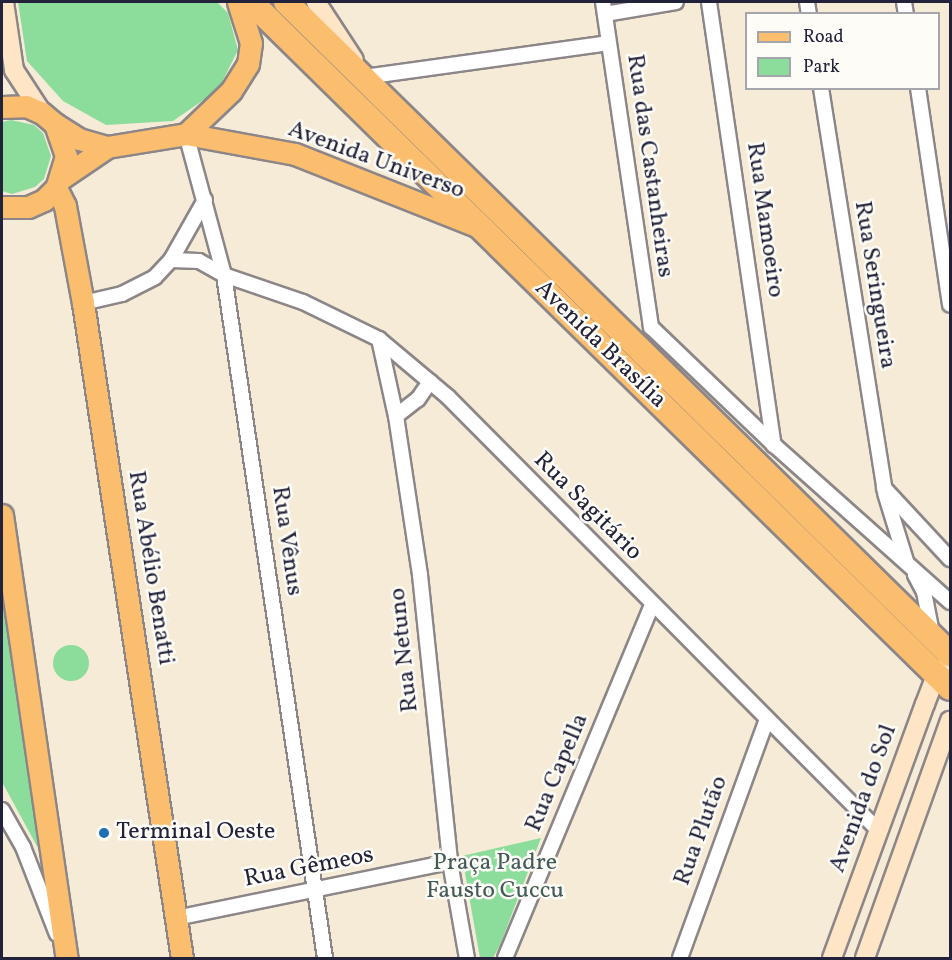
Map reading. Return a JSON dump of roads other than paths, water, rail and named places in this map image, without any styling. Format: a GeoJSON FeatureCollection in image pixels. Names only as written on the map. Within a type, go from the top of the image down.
{"type":"FeatureCollection","features":[{"type":"Feature","properties":{"kind":"highway","name":"Avenida Brasília"},"geometry":{"type":"LineString","coordinates":[[251,2],[397,141],[477,226],[946,674]]}},
{"type":"Feature","properties":{"kind":"highway","name":"Avenida Brasília"},"geometry":{"type":"LineString","coordinates":[[286,2],[951,654]]}},
{"type":"Feature","properties":{"kind":"main road"},"geometry":{"type":"LineString","coordinates":[[186,134],[231,91],[248,64],[251,43],[238,2]]}},
{"type":"Feature","properties":{"kind":"main road"},"geometry":{"type":"LineString","coordinates":[[2,107],[26,106],[48,118],[66,156],[58,184]]}},
{"type":"Feature","properties":{"kind":"main road","name":"Avenida Universo"},"geometry":{"type":"LineString","coordinates":[[48,118],[79,139],[107,147],[186,134],[295,154],[477,226]]}},
{"type":"Feature","properties":{"kind":"main road","name":"Avenida Universo"},"geometry":{"type":"LineString","coordinates":[[2,207],[28,207],[107,147]]}},
{"type":"Feature","properties":{"kind":"main road","name":"Rua Abélio Benatti"},"geometry":{"type":"LineString","coordinates":[[58,184],[65,206],[83,303],[182,958]]}},
{"type":"Feature","properties":{"kind":"main road"},"geometry":{"type":"LineString","coordinates":[[2,515],[67,958]]}},
{"type":"Feature","properties":{"kind":"street"},"geometry":{"type":"LineString","coordinates":[[4,2],[14,70],[48,118]]}},
{"type":"Feature","properties":{"kind":"street"},"geometry":{"type":"LineString","coordinates":[[316,2],[364,77],[608,43]]}},
{"type":"Feature","properties":{"kind":"street"},"geometry":{"type":"LineString","coordinates":[[604,8],[676,2]]}},
{"type":"Feature","properties":{"kind":"street","name":"Rua Mamoeiro"},"geometry":{"type":"LineString","coordinates":[[709,2],[774,446]]}},
{"type":"Feature","properties":{"kind":"street","name":"Rua das Castanheiras"},"geometry":{"type":"LineString","coordinates":[[604,8],[649,316],[656,335]]}},
{"type":"Feature","properties":{"kind":"street","name":"Rua Seringueira"},"geometry":{"type":"LineString","coordinates":[[821,90],[884,488],[908,563]]}},
{"type":"Feature","properties":{"kind":"street"},"geometry":{"type":"LineString","coordinates":[[918,90],[951,305]]}},
{"type":"Feature","properties":{"kind":"street","name":"Rua Vênus"},"geometry":{"type":"LineString","coordinates":[[186,134],[224,275],[326,958]]}},
{"type":"Feature","properties":{"kind":"street"},"geometry":{"type":"LineString","coordinates":[[83,303],[122,294],[155,277],[171,260],[205,200]]}},
{"type":"Feature","properties":{"kind":"street","name":"Rua Sagitário"},"geometry":{"type":"LineString","coordinates":[[171,260],[199,261],[224,275],[303,302],[379,339],[430,382],[878,830]]}},
{"type":"Feature","properties":{"kind":"street","name":"Avenida Brasília"},"geometry":{"type":"LineString","coordinates":[[656,335],[774,446],[951,602]]}},
{"type":"Feature","properties":{"kind":"street","name":"Rua Netuno"},"geometry":{"type":"LineString","coordinates":[[379,339],[396,416],[420,574],[450,862],[467,958]]}},
{"type":"Feature","properties":{"kind":"street"},"geometry":{"type":"LineString","coordinates":[[396,416],[418,399],[430,382]]}},
{"type":"Feature","properties":{"kind":"street"},"geometry":{"type":"LineString","coordinates":[[884,488],[951,559]]}},
{"type":"Feature","properties":{"kind":"street"},"geometry":{"type":"LineString","coordinates":[[908,563],[924,592],[932,637],[946,674]]}},
{"type":"Feature","properties":{"kind":"street","name":"Rua Capella"},"geometry":{"type":"LineString","coordinates":[[505,958],[652,605]]}},
{"type":"Feature","properties":{"kind":"street","name":"Avenida do Sol"},"geometry":{"type":"LineString","coordinates":[[832,958],[878,830],[946,674]]}},
{"type":"Feature","properties":{"kind":"street","name":"Rua Plutão"},"geometry":{"type":"LineString","coordinates":[[680,958],[767,719]]}},
{"type":"Feature","properties":{"kind":"street"},"geometry":{"type":"LineString","coordinates":[[865,958],[951,721]]}},
{"type":"Feature","properties":{"kind":"street"},"geometry":{"type":"LineString","coordinates":[[2,810],[22,847],[67,958]]}},
{"type":"Feature","properties":{"kind":"street","name":"Rua Gêmeos"},"geometry":{"type":"LineString","coordinates":[[176,918],[450,862]]}},
{"type":"Feature","properties":{"kind":"street"},"geometry":{"type":"LineString","coordinates":[[853,901],[880,914]]}},
{"type":"Feature","properties":{"kind":"place","name":"Terminal Oeste"},"geometry":{"type":"Point","coordinates":[104,833]}},
{"type":"Feature","properties":{"kind":"park label","name":"Praça Padre Fausto Cuccu"},"geometry":{"type":"Point","coordinates":[495,878]}}]}
